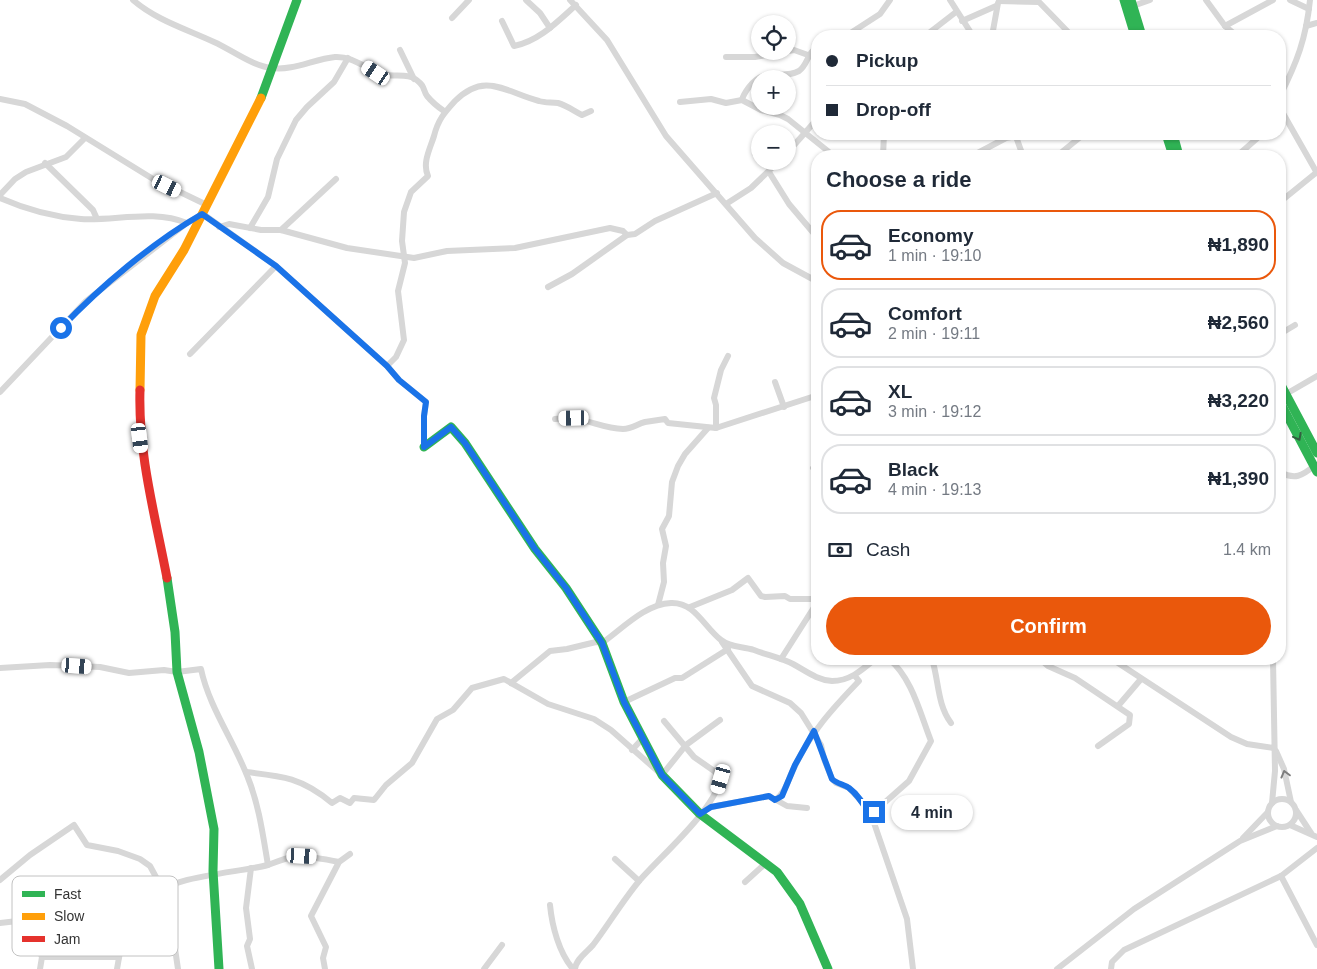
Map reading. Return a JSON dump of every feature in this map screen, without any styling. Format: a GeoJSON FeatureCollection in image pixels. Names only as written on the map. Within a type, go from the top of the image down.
{"type":"FeatureCollection","features":[{"type":"Feature","properties":{"kind":"street"},"geometry":{"type":"LineString","coordinates":[[133,0],[152,14],[272,69],[296,67],[325,59],[348,58],[376,73],[387,75],[398,73],[420,83],[426,95],[444,111]]}},
{"type":"Feature","properties":{"kind":"street"},"geometry":{"type":"LineString","coordinates":[[219,969],[213,874],[214,829],[198,752],[177,672],[175,632],[167,578],[139,423],[140,336],[155,296],[184,250],[258,106],[297,0]]}},
{"type":"Feature","properties":{"kind":"street"},"geometry":{"type":"LineString","coordinates":[[452,18],[469,0]]}},
{"type":"Feature","properties":{"kind":"street"},"geometry":{"type":"LineString","coordinates":[[526,0],[540,13],[550,28]]}},
{"type":"Feature","properties":{"kind":"street"},"geometry":{"type":"LineString","coordinates":[[855,30],[880,14],[890,0]]}},
{"type":"Feature","properties":{"kind":"street"},"geometry":{"type":"LineString","coordinates":[[950,0],[969,30]]}},
{"type":"Feature","properties":{"kind":"street"},"geometry":{"type":"LineString","coordinates":[[1124,0],[1134,30]]}},
{"type":"Feature","properties":{"kind":"street"},"geometry":{"type":"LineString","coordinates":[[1140,30],[1132,3],[1150,0]]}},
{"type":"Feature","properties":{"kind":"street"},"geometry":{"type":"LineString","coordinates":[[1206,0],[1230,30]]}},
{"type":"Feature","properties":{"kind":"street"},"geometry":{"type":"LineString","coordinates":[[1225,26],[1273,0]]}},
{"type":"Feature","properties":{"kind":"street"},"geometry":{"type":"LineString","coordinates":[[1290,0],[1309,9]]}},
{"type":"Feature","properties":{"kind":"street"},"geometry":{"type":"LineString","coordinates":[[1286,85],[1300,55],[1310,0]]}},
{"type":"Feature","properties":{"kind":"street"},"geometry":{"type":"LineString","coordinates":[[962,21],[998,2],[1039,2],[1066,30]]}},
{"type":"Feature","properties":{"kind":"street"},"geometry":{"type":"LineString","coordinates":[[993,30],[998,2]]}},
{"type":"Feature","properties":{"kind":"street"},"geometry":{"type":"LineString","coordinates":[[502,21],[514,46],[528,43],[550,28],[573,3],[607,40],[666,136],[768,252],[783,264],[811,278]]}},
{"type":"Feature","properties":{"kind":"street"},"geometry":{"type":"LineString","coordinates":[[933,30],[956,12]]}},
{"type":"Feature","properties":{"kind":"street"},"geometry":{"type":"LineString","coordinates":[[1306,26],[1317,23]]}},
{"type":"Feature","properties":{"kind":"street"},"geometry":{"type":"LineString","coordinates":[[400,50],[414,79]]}},
{"type":"Feature","properties":{"kind":"street"},"geometry":{"type":"LineString","coordinates":[[726,57],[755,56],[794,50],[808,55]]}},
{"type":"Feature","properties":{"kind":"street"},"geometry":{"type":"LineString","coordinates":[[742,100],[758,77],[770,73],[788,74],[799,71],[804,67],[808,55],[811,53]]}},
{"type":"Feature","properties":{"kind":"street"},"geometry":{"type":"LineString","coordinates":[[250,228],[268,197],[277,159],[296,120],[306,107],[334,82],[348,58]]}},
{"type":"Feature","properties":{"kind":"street"},"geometry":{"type":"LineString","coordinates":[[387,366],[396,357],[404,340],[398,291],[404,255],[402,241],[404,212],[411,192],[428,176],[425,168],[427,156],[439,118],[444,111],[466,90],[476,86],[498,86],[539,102],[560,104],[582,114],[591,111]]}},
{"type":"Feature","properties":{"kind":"street"},"geometry":{"type":"LineString","coordinates":[[680,102],[711,99],[726,103],[742,100],[761,110],[780,115],[811,138]]}},
{"type":"Feature","properties":{"kind":"street"},"geometry":{"type":"LineString","coordinates":[[0,100],[25,104],[67,126],[153,179],[207,205]]}},
{"type":"Feature","properties":{"kind":"street"},"geometry":{"type":"LineString","coordinates":[[1286,119],[1317,173],[1286,197]]}},
{"type":"Feature","properties":{"kind":"street"},"geometry":{"type":"LineString","coordinates":[[796,142],[811,125]]}},
{"type":"Feature","properties":{"kind":"street"},"geometry":{"type":"LineString","coordinates":[[84,138],[66,157],[45,164],[15,179],[0,196],[20,206],[69,218],[97,219],[145,215],[187,223]]}},
{"type":"Feature","properties":{"kind":"street"},"geometry":{"type":"LineString","coordinates":[[814,140],[826,150]]}},
{"type":"Feature","properties":{"kind":"street"},"geometry":{"type":"LineString","coordinates":[[983,150],[1002,140]]}},
{"type":"Feature","properties":{"kind":"street"},"geometry":{"type":"LineString","coordinates":[[1064,150],[1077,140]]}},
{"type":"Feature","properties":{"kind":"street"},"geometry":{"type":"LineString","coordinates":[[1245,150],[1255,140]]}},
{"type":"Feature","properties":{"kind":"street"},"geometry":{"type":"LineString","coordinates":[[45,164],[93,210],[97,219]]}},
{"type":"Feature","properties":{"kind":"street"},"geometry":{"type":"LineString","coordinates":[[726,204],[751,188],[770,170]]}},
{"type":"Feature","properties":{"kind":"street"},"geometry":{"type":"LineString","coordinates":[[776,170],[789,204],[811,230]]}},
{"type":"Feature","properties":{"kind":"street"},"geometry":{"type":"LineString","coordinates":[[281,230],[336,179]]}},
{"type":"Feature","properties":{"kind":"street"},"geometry":{"type":"LineString","coordinates":[[548,287],[572,274],[627,235],[635,234],[656,221],[717,193]]}},
{"type":"Feature","properties":{"kind":"street"},"geometry":{"type":"LineString","coordinates":[[0,392],[86,301],[187,223],[202,214]]}},
{"type":"Feature","properties":{"kind":"street"},"geometry":{"type":"LineString","coordinates":[[202,214],[276,266],[387,366],[399,380],[426,402],[424,447]]}},
{"type":"Feature","properties":{"kind":"street"},"geometry":{"type":"LineString","coordinates":[[219,227],[229,224],[250,228],[281,230],[347,248],[414,258],[447,251],[515,248],[610,228],[623,231],[627,235]]}},
{"type":"Feature","properties":{"kind":"street"},"geometry":{"type":"LineString","coordinates":[[190,354],[276,266]]}},
{"type":"Feature","properties":{"kind":"street"},"geometry":{"type":"LineString","coordinates":[[1286,330],[1295,324]]}},
{"type":"Feature","properties":{"kind":"street"},"geometry":{"type":"LineString","coordinates":[[716,428],[716,405],[714,398],[721,370],[728,356]]}},
{"type":"Feature","properties":{"kind":"street"},"geometry":{"type":"LineString","coordinates":[[1317,376],[1286,394],[1317,452]]}},
{"type":"Feature","properties":{"kind":"street"},"geometry":{"type":"LineString","coordinates":[[775,382],[784,407]]}},
{"type":"Feature","properties":{"kind":"street"},"geometry":{"type":"LineString","coordinates":[[555,419],[574,418],[624,429],[644,422],[665,419],[668,423],[716,428],[811,397]]}},
{"type":"Feature","properties":{"kind":"street"},"geometry":{"type":"LineString","coordinates":[[1286,413],[1315,469],[1302,476],[1289,477],[1286,475]]}},
{"type":"Feature","properties":{"kind":"street"},"geometry":{"type":"LineString","coordinates":[[424,447],[451,427],[465,443],[535,549],[566,588],[602,643],[624,702],[662,775]]}},
{"type":"Feature","properties":{"kind":"street"},"geometry":{"type":"LineString","coordinates":[[658,605],[664,582],[663,563],[666,546],[662,529],[669,516],[672,482],[684,454],[708,428]]}},
{"type":"Feature","properties":{"kind":"street"},"geometry":{"type":"LineString","coordinates":[[690,607],[732,590],[748,578],[762,596],[785,596],[790,599],[811,600]]}},
{"type":"Feature","properties":{"kind":"street"},"geometry":{"type":"LineString","coordinates":[[511,683],[550,651],[596,642],[602,643],[658,605],[676,603],[690,607],[722,642],[752,686],[790,703],[801,712],[814,731],[832,779],[836,783],[848,788],[862,802],[873,820],[907,919],[913,969]]}},
{"type":"Feature","properties":{"kind":"street"},"geometry":{"type":"LineString","coordinates":[[781,659],[811,611]]}},
{"type":"Feature","properties":{"kind":"street"},"geometry":{"type":"LineString","coordinates":[[722,642],[781,659],[823,679],[832,681],[855,676],[866,665]]}},
{"type":"Feature","properties":{"kind":"street"},"geometry":{"type":"LineString","coordinates":[[624,702],[675,678],[682,678],[726,650],[734,647]]}},
{"type":"Feature","properties":{"kind":"street"},"geometry":{"type":"LineString","coordinates":[[0,668],[50,665],[100,667],[129,673],[164,670],[177,672],[201,669],[205,690],[214,704],[246,772],[260,822],[268,865]]}},
{"type":"Feature","properties":{"kind":"street"},"geometry":{"type":"LineString","coordinates":[[873,820],[874,812],[909,781],[931,741],[913,694],[896,665]]}},
{"type":"Feature","properties":{"kind":"street"},"geometry":{"type":"LineString","coordinates":[[934,665],[937,672],[940,701],[951,724]]}},
{"type":"Feature","properties":{"kind":"street"},"geometry":{"type":"LineString","coordinates":[[1047,665],[1075,678],[1130,715],[1129,724],[1098,746]]}},
{"type":"Feature","properties":{"kind":"street"},"geometry":{"type":"LineString","coordinates":[[1121,665],[1231,737],[1247,744],[1274,748]]}},
{"type":"Feature","properties":{"kind":"street"},"geometry":{"type":"LineString","coordinates":[[1240,841],[1268,812],[1272,803],[1274,748],[1273,665]]}},
{"type":"Feature","properties":{"kind":"street"},"geometry":{"type":"LineString","coordinates":[[775,800],[782,796],[795,765],[814,731],[859,681],[855,676]]}},
{"type":"Feature","properties":{"kind":"street"},"geometry":{"type":"LineString","coordinates":[[246,772],[278,774],[314,788],[332,803],[340,798],[350,803],[354,798],[374,800],[386,785],[412,763],[433,722],[442,714],[453,710],[467,692],[481,685],[504,679],[548,704],[594,720],[611,730],[662,775],[700,814],[777,872],[800,904],[828,969]]}},
{"type":"Feature","properties":{"kind":"street"},"geometry":{"type":"LineString","coordinates":[[1118,706],[1141,679]]}},
{"type":"Feature","properties":{"kind":"street"},"geometry":{"type":"LineString","coordinates":[[662,775],[686,745],[720,720]]}},
{"type":"Feature","properties":{"kind":"street"},"geometry":{"type":"LineString","coordinates":[[550,905],[553,928],[567,961],[574,969],[577,962],[591,947],[639,882],[700,814],[718,790],[721,779],[717,773],[694,757],[686,745],[664,721]]}},
{"type":"Feature","properties":{"kind":"street"},"geometry":{"type":"LineString","coordinates":[[632,750],[643,738]]}},
{"type":"Feature","properties":{"kind":"street"},"geometry":{"type":"LineString","coordinates":[[1274,748],[1284,769],[1291,802],[1314,836]]}},
{"type":"Feature","properties":{"kind":"street"},"geometry":{"type":"LineString","coordinates":[[700,814],[711,807],[769,796],[787,806],[807,808]]}},
{"type":"Feature","properties":{"kind":"street"},"geometry":{"type":"LineString","coordinates":[[1272,803],[1280,799],[1291,802]]}},
{"type":"Feature","properties":{"kind":"street"},"geometry":{"type":"LineString","coordinates":[[1290,825],[1295,819],[1296,809]]}},
{"type":"Feature","properties":{"kind":"street"},"geometry":{"type":"LineString","coordinates":[[1268,812],[1270,821],[1277,826]]}},
{"type":"Feature","properties":{"kind":"street"},"geometry":{"type":"LineString","coordinates":[[0,880],[30,855],[74,825],[87,845],[118,851],[140,859],[150,866],[155,876]]}},
{"type":"Feature","properties":{"kind":"street"},"geometry":{"type":"LineString","coordinates":[[1057,969],[1134,909],[1240,841],[1277,826],[1290,825],[1314,836]]}},
{"type":"Feature","properties":{"kind":"street"},"geometry":{"type":"LineString","coordinates":[[1111,969],[1112,962],[1124,950],[1280,876],[1317,848]]}},
{"type":"Feature","properties":{"kind":"street"},"geometry":{"type":"LineString","coordinates":[[325,969],[323,958],[326,947],[311,916],[339,862],[350,854]]}},
{"type":"Feature","properties":{"kind":"street"},"geometry":{"type":"LineString","coordinates":[[178,885],[213,874],[268,865],[290,857],[302,856],[339,862]]}},
{"type":"Feature","properties":{"kind":"street"},"geometry":{"type":"LineString","coordinates":[[615,859],[639,882]]}},
{"type":"Feature","properties":{"kind":"street"},"geometry":{"type":"LineString","coordinates":[[745,882],[766,863]]}},
{"type":"Feature","properties":{"kind":"street"},"geometry":{"type":"LineString","coordinates":[[251,868],[246,908],[250,939],[247,946],[252,969]]}},
{"type":"Feature","properties":{"kind":"street"},"geometry":{"type":"LineString","coordinates":[[1280,876],[1317,945]]}},
{"type":"Feature","properties":{"kind":"street"},"geometry":{"type":"LineString","coordinates":[[484,969],[502,945]]}},
{"type":"Feature","properties":{"kind":"street"},"geometry":{"type":"LineString","coordinates":[[176,956],[178,969]]}},
{"type":"Feature","properties":{"kind":"street"},"geometry":{"type":"LineString","coordinates":[[40,969],[42,957],[119,957],[117,969]]}},
{"type":"Feature","properties":{"kind":"traffic: fast"},"geometry":{"type":"LineString","coordinates":[[261,98],[297,0]]}},
{"type":"Feature","properties":{"kind":"traffic: fast"},"geometry":{"type":"LineString","coordinates":[[1124,0],[1133,30]]}},
{"type":"Feature","properties":{"kind":"traffic: fast"},"geometry":{"type":"LineString","coordinates":[[1131,0],[1140,30]]}},
{"type":"Feature","properties":{"kind":"traffic: fast"},"geometry":{"type":"LineString","coordinates":[[1168,140],[1171,150]]}},
{"type":"Feature","properties":{"kind":"traffic: fast"},"geometry":{"type":"LineString","coordinates":[[1175,140],[1177,150]]}},
{"type":"Feature","properties":{"kind":"traffic: fast"},"geometry":{"type":"LineString","coordinates":[[1286,394],[1317,453]]}},
{"type":"Feature","properties":{"kind":"traffic: fast"},"geometry":{"type":"LineString","coordinates":[[1286,413],[1317,472]]}},
{"type":"Feature","properties":{"kind":"traffic: fast"},"geometry":{"type":"LineString","coordinates":[[424,447],[451,427],[465,443],[535,549],[566,588],[602,643],[624,702],[662,775],[700,814],[777,872],[800,904],[828,969]]}},
{"type":"Feature","properties":{"kind":"traffic: fast"},"geometry":{"type":"LineString","coordinates":[[167,578],[175,632],[177,672],[199,752],[214,829],[213,871],[219,969]]}},
{"type":"Feature","properties":{"kind":"traffic: slow"},"geometry":{"type":"LineString","coordinates":[[140,390],[141,335],[155,296],[184,250],[261,98]]}},
{"type":"Feature","properties":{"kind":"traffic: jam"},"geometry":{"type":"LineString","coordinates":[[140,390],[144,461],[167,578]]}},
{"type":"Feature","properties":{"kind":"route"},"geometry":{"type":"LineString","coordinates":[[61,328],[86,301],[130,265],[202,214],[276,266],[387,366],[399,380],[426,402],[424,447],[451,427],[465,443],[535,549],[566,588],[602,643],[624,702],[662,775],[700,814],[711,807],[769,796],[775,800],[782,796],[801,752],[814,731],[821,745],[832,779],[836,783],[848,788],[862,802],[873,820],[874,812]]}}]}
